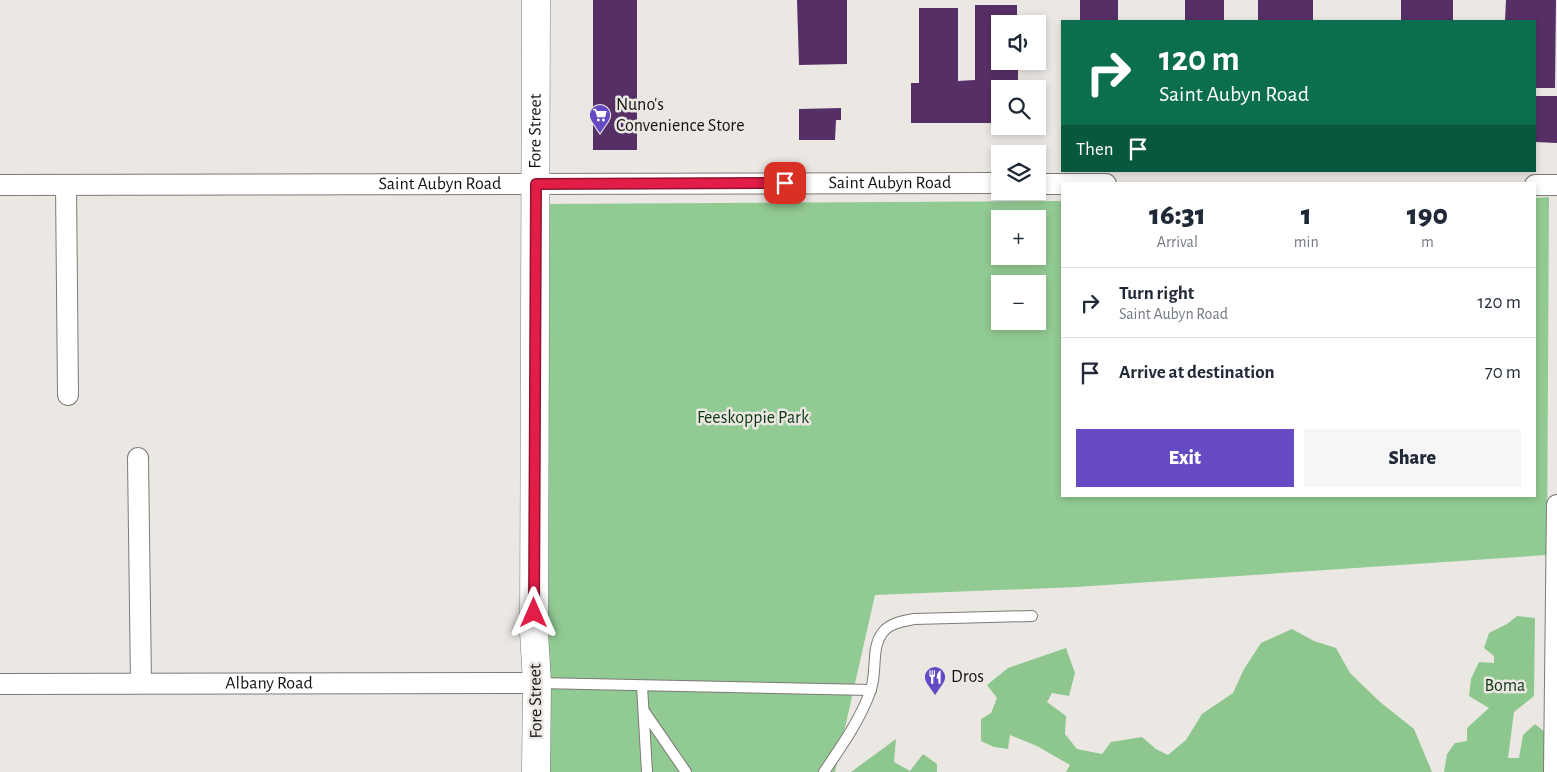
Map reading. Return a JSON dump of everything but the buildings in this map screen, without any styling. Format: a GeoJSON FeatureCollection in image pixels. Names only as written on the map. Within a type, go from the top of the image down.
{"type":"FeatureCollection","features":[{"type":"Feature","properties":{"kind":"street","name":"Fore Street"},"geometry":{"type":"LineString","coordinates":[[536,0],[534,632],[537,683],[536,772]]}},
{"type":"Feature","properties":{"kind":"street","name":"Saint Aubyn Road"},"geometry":{"type":"LineString","coordinates":[[0,185],[991,184]]}},
{"type":"Feature","properties":{"kind":"street"},"geometry":{"type":"LineString","coordinates":[[1046,184],[1061,184]]}},
{"type":"Feature","properties":{"kind":"street"},"geometry":{"type":"LineString","coordinates":[[66,185],[68,395]]}},
{"type":"Feature","properties":{"kind":"street"},"geometry":{"type":"LineString","coordinates":[[1536,185],[1557,185]]}},
{"type":"Feature","properties":{"kind":"street"},"geometry":{"type":"LineString","coordinates":[[138,458],[141,684]]}},
{"type":"Feature","properties":{"kind":"street"},"geometry":{"type":"LineString","coordinates":[[1554,772],[1557,505]]}},
{"type":"Feature","properties":{"kind":"street","name":"Albany Road"},"geometry":{"type":"LineString","coordinates":[[0,684],[537,683]]}},
{"type":"Feature","properties":{"kind":"lane"},"geometry":{"type":"LineString","coordinates":[[824,772],[860,716],[871,690],[878,641],[884,630],[896,623],[914,619],[1032,616]]}},
{"type":"Feature","properties":{"kind":"lane"},"geometry":{"type":"LineString","coordinates":[[537,683],[871,690]]}},
{"type":"Feature","properties":{"kind":"lane"},"geometry":{"type":"LineString","coordinates":[[642,686],[648,772]]}},
{"type":"Feature","properties":{"kind":"lane"},"geometry":{"type":"LineString","coordinates":[[643,709],[686,772]]}},
{"type":"Feature","properties":{"kind":"green space","name":"Feeskoppie Park"},"geometry":{"type":"Polygon","coordinates":[[[1549,197],[1547,555],[1077,587],[875,595],[835,772],[537,772],[539,204],[1061,201],[1061,497],[1536,497],[1536,198],[1549,197]]]}},
{"type":"Feature","properties":{"kind":"green space","name":"Boma"},"geometry":{"type":"Polygon","coordinates":[[[1517,616],[1535,618],[1534,696],[1514,712],[1508,758],[1519,758],[1523,735],[1535,724],[1545,732],[1548,772],[1444,772],[1447,754],[1455,743],[1467,741],[1467,728],[1489,708],[1469,696],[1471,679],[1479,662],[1494,663],[1494,656],[1484,648],[1489,633],[1507,624],[1517,616]]]}},
{"type":"Feature","properties":{"kind":"green space"},"geometry":{"type":"Polygon","coordinates":[[[1292,629],[1314,641],[1336,648],[1350,673],[1380,702],[1414,729],[1432,772],[1066,772],[1070,765],[1037,746],[1010,735],[1008,749],[994,747],[981,741],[981,719],[991,713],[997,698],[987,685],[1008,668],[1066,648],[1075,673],[1069,696],[1052,693],[1047,702],[1066,716],[1065,734],[1077,749],[1102,754],[1111,742],[1142,737],[1156,749],[1168,755],[1186,740],[1202,714],[1233,693],[1244,669],[1261,643],[1292,629]]]}},
{"type":"Feature","properties":{"kind":"green space"},"geometry":{"type":"Polygon","coordinates":[[[896,739],[894,762],[910,771],[923,754],[937,764],[937,772],[851,772],[896,739]]]}},
{"type":"Feature","properties":{"kind":"place","name":"Nuno's Convenience Store"},"geometry":{"type":"Point","coordinates":[600,134]}},
{"type":"Feature","properties":{"kind":"place","name":"Dros"},"geometry":{"type":"Point","coordinates":[935,696]}},
{"type":"Feature","properties":{"kind":"route"},"geometry":{"type":"LineString","coordinates":[[534,613],[536,184],[785,183]]}}]}
